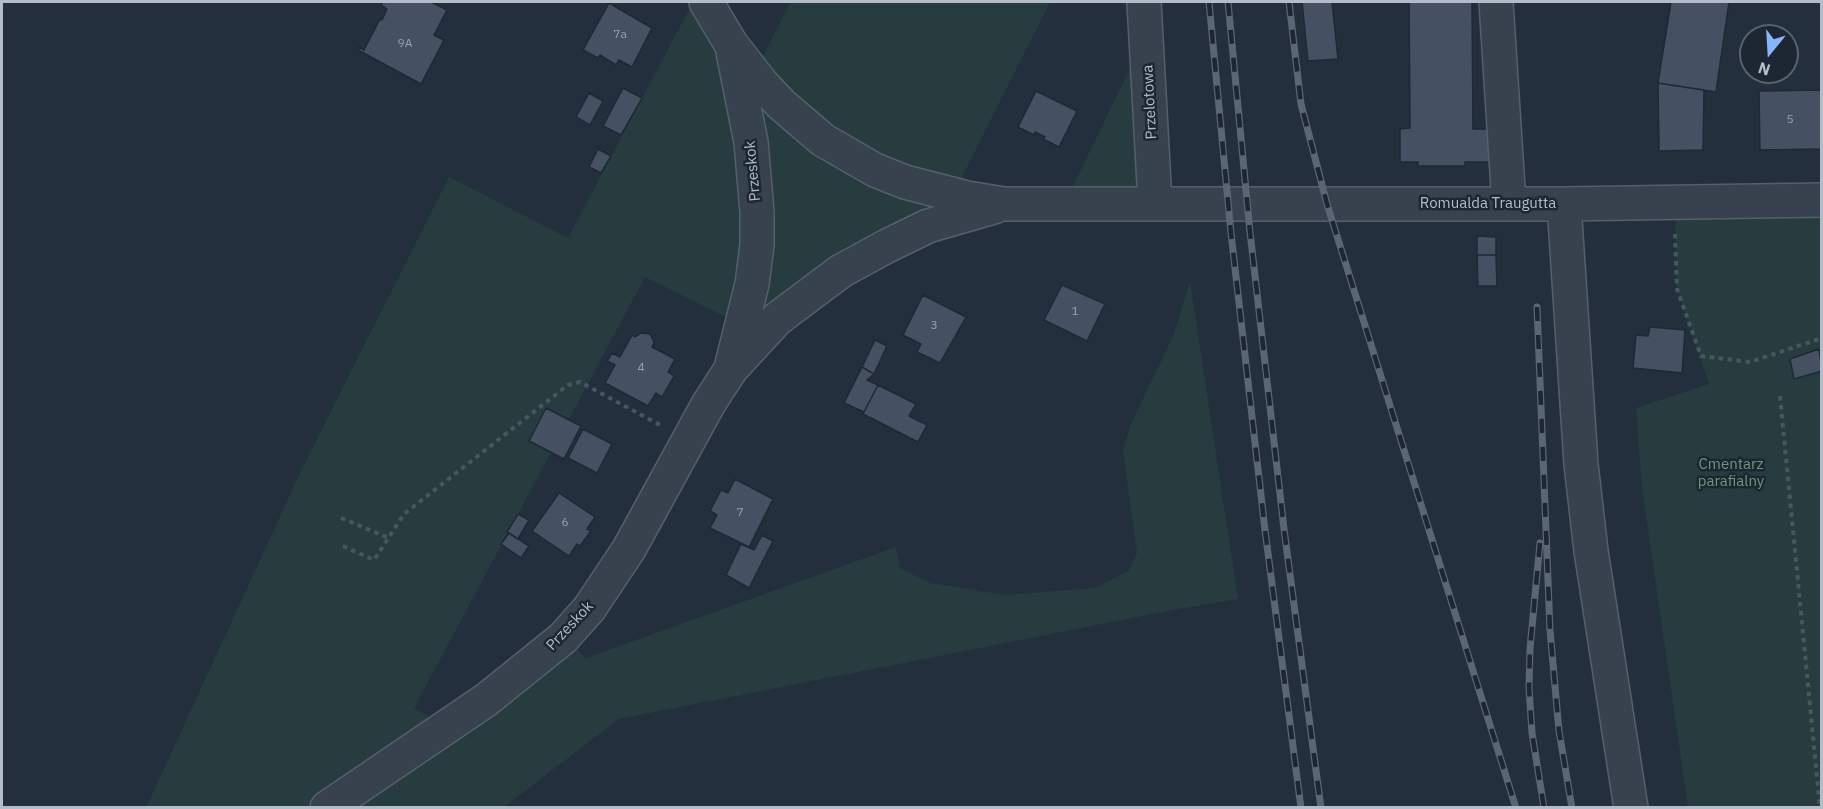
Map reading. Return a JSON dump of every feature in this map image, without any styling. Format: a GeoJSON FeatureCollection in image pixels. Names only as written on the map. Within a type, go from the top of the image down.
{"type":"FeatureCollection","features":[{"type":"Feature","properties":{"kind":"street"},"geometry":{"type":"LineString","coordinates":[[706,2],[731,44],[781,105],[824,140],[875,170],[905,182],[967,198],[1004,204]]}},
{"type":"Feature","properties":{"kind":"street","name":"Przelotowa"},"geometry":{"type":"LineString","coordinates":[[1144,2],[1155,203]]}},
{"type":"Feature","properties":{"kind":"street"},"geometry":{"type":"LineString","coordinates":[[1496,2],[1509,204]]}},
{"type":"Feature","properties":{"kind":"street","name":"Przeskok"},"geometry":{"type":"LineString","coordinates":[[730,369],[752,284],[757,245],[757,212],[751,142],[731,44]]}},
{"type":"Feature","properties":{"kind":"street","name":"Romualda Traugutta"},"geometry":{"type":"LineString","coordinates":[[1004,204],[1564,204],[1821,200]]}},
{"type":"Feature","properties":{"kind":"street","name":"Przeskok"},"geometry":{"type":"LineString","coordinates":[[327,807],[486,700],[563,638],[589,609],[629,549],[730,369],[777,319],[841,271],[928,226],[1004,204]]}},
{"type":"Feature","properties":{"kind":"street"},"geometry":{"type":"LineString","coordinates":[[1564,204],[1581,464],[1593,562],[1631,807]]}},
{"type":"Feature","properties":{"kind":"path"},"geometry":{"type":"LineString","coordinates":[[1675,202],[1677,289],[1701,356],[1750,362],[1821,338]]}},
{"type":"Feature","properties":{"kind":"path"},"geometry":{"type":"LineString","coordinates":[[343,546],[374,560],[404,514],[568,385],[580,382],[689,440]]}},
{"type":"Feature","properties":{"kind":"path"},"geometry":{"type":"LineString","coordinates":[[1780,396],[1820,807]]}},
{"type":"Feature","properties":{"kind":"path"},"geometry":{"type":"LineString","coordinates":[[341,518],[389,538]]}},
{"type":"Feature","properties":{"kind":"green space"},"geometry":{"type":"Polygon","coordinates":[[[693,2],[754,73],[791,2],[1050,2],[953,195],[967,198],[742,325],[645,277],[414,708],[446,727],[563,638],[586,658],[896,547],[900,568],[929,583],[1006,595],[1096,588],[1129,570],[1137,553],[1123,451],[1130,426],[1174,334],[1190,281],[1238,599],[619,719],[504,807],[146,808],[300,473],[449,177],[568,238],[693,2]]]}},
{"type":"Feature","properties":{"kind":"green space"},"geometry":{"type":"Polygon","coordinates":[[[1131,67],[1148,68],[1155,203],[1064,204],[1131,67]]]}},
{"type":"Feature","properties":{"kind":"green space","name":"Cmentarz parafialny"},"geometry":{"type":"Polygon","coordinates":[[[1821,200],[1821,807],[1688,807],[1642,488],[1636,408],[1709,384],[1677,289],[1675,202],[1821,200]]]}},
{"type":"Feature","properties":{"kind":"building"},"geometry":{"type":"Polygon","coordinates":[[[383,2],[431,2],[447,10],[434,35],[444,40],[421,84],[358,50],[359,47],[364,50],[380,19],[382,20],[387,9],[381,5],[383,2]]]}},
{"type":"Feature","properties":{"kind":"building"},"geometry":{"type":"Polygon","coordinates":[[[1302,2],[1332,2],[1338,59],[1308,61],[1302,2]]]}},
{"type":"Feature","properties":{"kind":"building"},"geometry":{"type":"Polygon","coordinates":[[[1409,2],[1472,2],[1473,129],[1496,129],[1496,162],[1465,162],[1465,166],[1418,166],[1418,162],[1400,162],[1400,129],[1410,128],[1409,2]]]}},
{"type":"Feature","properties":{"kind":"building"},"geometry":{"type":"Polygon","coordinates":[[[1671,2],[1729,2],[1716,92],[1658,83],[1671,2]]]}},
{"type":"Feature","properties":{"kind":"building"},"geometry":{"type":"Polygon","coordinates":[[[609,3],[652,28],[632,67],[619,60],[616,65],[600,55],[598,58],[583,50],[609,3]]]}},
{"type":"Feature","properties":{"kind":"building"},"geometry":{"type":"Polygon","coordinates":[[[1658,83],[1704,90],[1703,150],[1659,151],[1658,83]]]}},
{"type":"Feature","properties":{"kind":"building"},"geometry":{"type":"Polygon","coordinates":[[[623,88],[642,98],[621,135],[603,126],[623,88]]]}},
{"type":"Feature","properties":{"kind":"building"},"geometry":{"type":"Polygon","coordinates":[[[1822,90],[1822,149],[1760,150],[1759,91],[1822,90]]]}},
{"type":"Feature","properties":{"kind":"building"},"geometry":{"type":"Polygon","coordinates":[[[1036,91],[1077,111],[1059,147],[1035,132],[1034,135],[1018,127],[1036,91]]]}},
{"type":"Feature","properties":{"kind":"building"},"geometry":{"type":"Polygon","coordinates":[[[589,93],[603,101],[590,125],[576,117],[589,93]]]}},
{"type":"Feature","properties":{"kind":"building"},"geometry":{"type":"Polygon","coordinates":[[[598,149],[611,156],[601,173],[589,167],[598,149]]]}},
{"type":"Feature","properties":{"kind":"building"},"geometry":{"type":"Polygon","coordinates":[[[1477,236],[1496,237],[1496,255],[1477,255],[1477,236]]]}},
{"type":"Feature","properties":{"kind":"building"},"geometry":{"type":"Polygon","coordinates":[[[1477,255],[1496,255],[1497,286],[1478,286],[1477,255]]]}},
{"type":"Feature","properties":{"kind":"building"},"geometry":{"type":"Polygon","coordinates":[[[1062,285],[1105,304],[1087,341],[1044,320],[1062,285]]]}},
{"type":"Feature","properties":{"kind":"building"},"geometry":{"type":"Polygon","coordinates":[[[923,295],[966,317],[940,363],[917,352],[921,344],[903,335],[923,295]]]}},
{"type":"Feature","properties":{"kind":"building"},"geometry":{"type":"Polygon","coordinates":[[[1650,327],[1685,330],[1682,373],[1633,368],[1636,335],[1648,336],[1650,327]]]}},
{"type":"Feature","properties":{"kind":"building"},"geometry":{"type":"Polygon","coordinates":[[[641,333],[650,334],[654,342],[652,347],[675,359],[668,372],[674,376],[662,397],[656,393],[648,406],[605,383],[615,365],[607,361],[612,353],[620,357],[632,335],[635,337],[641,333]]]}},
{"type":"Feature","properties":{"kind":"building"},"geometry":{"type":"Polygon","coordinates":[[[875,340],[887,346],[874,374],[862,367],[875,340]]]}},
{"type":"Feature","properties":{"kind":"building"},"geometry":{"type":"Polygon","coordinates":[[[1819,349],[1822,371],[1794,379],[1790,359],[1819,349]]]}},
{"type":"Feature","properties":{"kind":"building"},"geometry":{"type":"Polygon","coordinates":[[[862,367],[874,374],[867,380],[878,385],[864,412],[844,403],[862,367]]]}},
{"type":"Feature","properties":{"kind":"building"},"geometry":{"type":"Polygon","coordinates":[[[878,385],[916,404],[909,416],[927,425],[918,442],[863,414],[878,385]]]}},
{"type":"Feature","properties":{"kind":"building"},"geometry":{"type":"Polygon","coordinates":[[[546,408],[581,426],[564,459],[529,441],[546,408]]]}},
{"type":"Feature","properties":{"kind":"building"},"geometry":{"type":"Polygon","coordinates":[[[583,429],[612,444],[597,473],[568,458],[583,429]]]}},
{"type":"Feature","properties":{"kind":"building"},"geometry":{"type":"Polygon","coordinates":[[[735,479],[773,499],[749,547],[710,528],[717,515],[710,511],[721,490],[728,493],[735,479]]]}},
{"type":"Feature","properties":{"kind":"building"},"geometry":{"type":"Polygon","coordinates":[[[559,493],[595,517],[587,529],[591,531],[580,546],[577,544],[569,556],[532,531],[559,493]]]}},
{"type":"Feature","properties":{"kind":"building"},"geometry":{"type":"Polygon","coordinates":[[[518,514],[529,520],[518,539],[507,532],[518,514]]]}},
{"type":"Feature","properties":{"kind":"building"},"geometry":{"type":"Polygon","coordinates":[[[509,533],[529,546],[521,558],[501,544],[509,533]]]}},
{"type":"Feature","properties":{"kind":"building"},"geometry":{"type":"Polygon","coordinates":[[[762,535],[773,541],[749,588],[726,575],[741,544],[754,550],[762,535]]]}},
{"type":"Feature","properties":{"kind":"railway"},"geometry":{"type":"LineString","coordinates":[[1209,2],[1231,233],[1265,530],[1301,808]]}},
{"type":"Feature","properties":{"kind":"railway"},"geometry":{"type":"LineString","coordinates":[[1228,2],[1250,232],[1284,529],[1321,808]]}},
{"type":"Feature","properties":{"kind":"railway"},"geometry":{"type":"LineString","coordinates":[[1289,2],[1301,104],[1327,204],[1516,808]]}},
{"type":"Feature","properties":{"kind":"railway"},"geometry":{"type":"LineString","coordinates":[[1537,307],[1550,630],[1559,731],[1572,808]]}},
{"type":"Feature","properties":{"kind":"railway"},"geometry":{"type":"LineString","coordinates":[[1540,543],[1530,648],[1529,688],[1532,733],[1544,808]]}}]}
